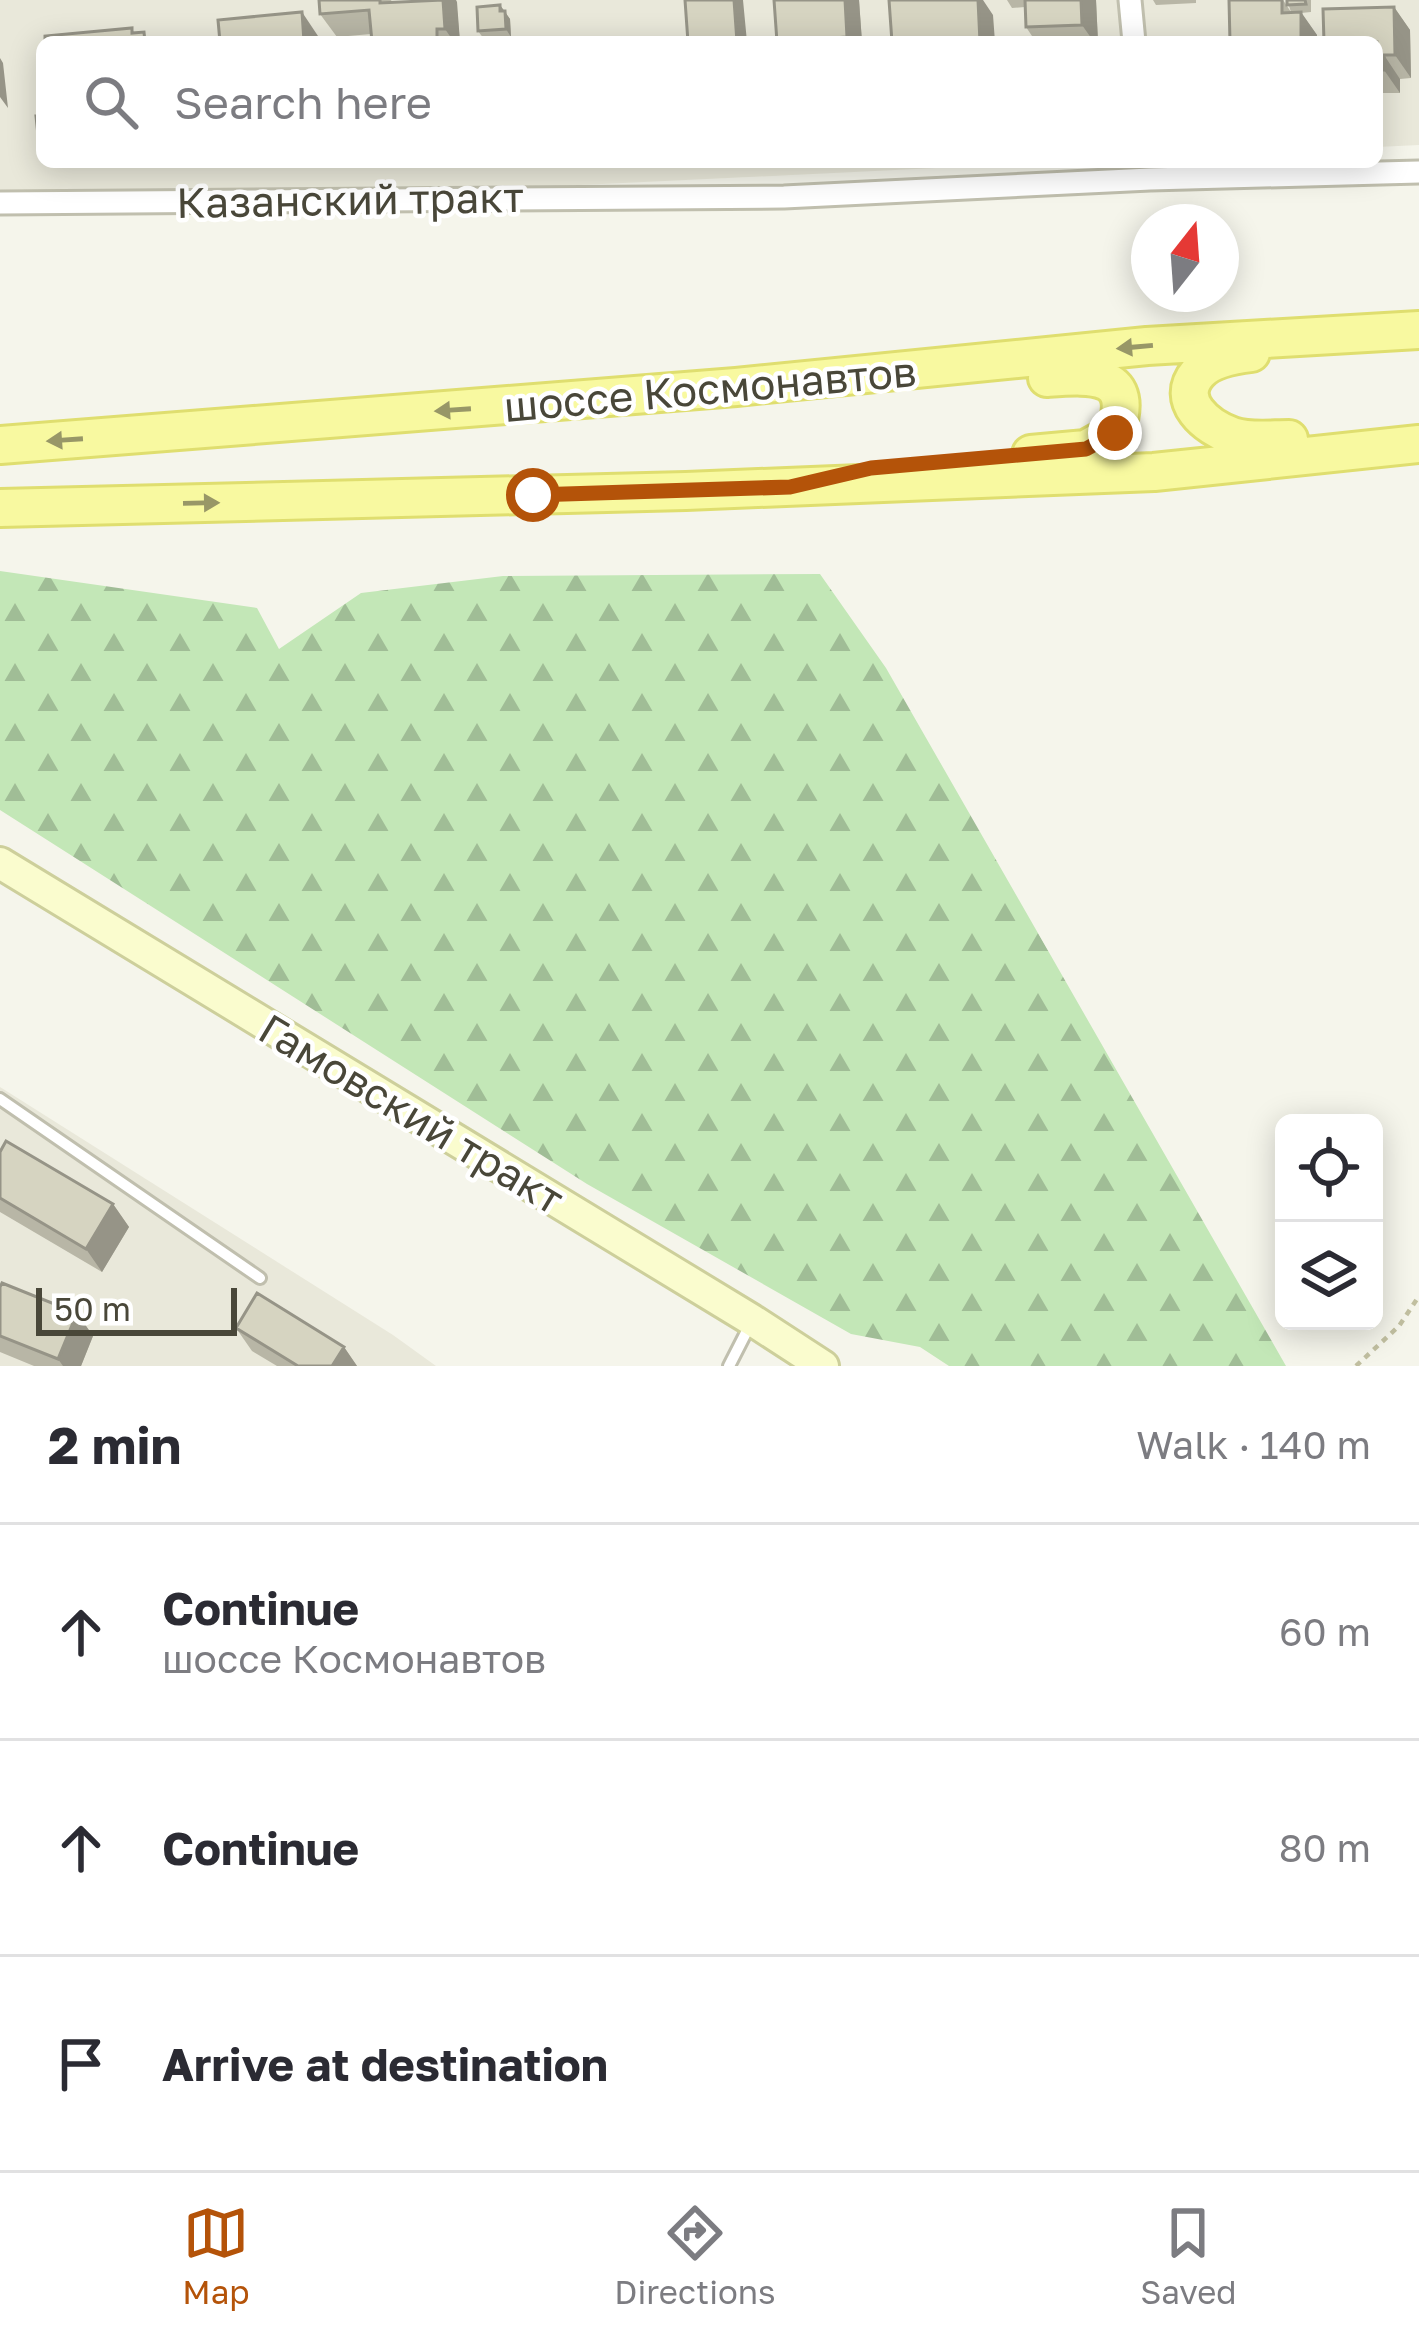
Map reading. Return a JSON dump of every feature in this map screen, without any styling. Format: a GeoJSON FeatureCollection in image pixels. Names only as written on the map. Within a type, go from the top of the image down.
{"type":"FeatureCollection","features":[{"type":"Feature","properties":{"kind":"main road","name":"шоссе Космонавтов"},"geometry":{"type":"LineString","coordinates":[[0,446],[736,387],[1148,346],[1402,331]]}},
{"type":"Feature","properties":{"kind":"main road"},"geometry":{"type":"LineString","coordinates":[[1402,331],[1228,356],[1199,371],[1190,388],[1191,406],[1205,422],[1236,439],[1419,442]]}},
{"type":"Feature","properties":{"kind":"main road"},"geometry":{"type":"LineString","coordinates":[[736,387],[778,396],[1090,375],[1109,382],[1120,398],[1122,415],[1115,433],[1086,449],[871,468],[790,487]]}},
{"type":"Feature","properties":{"kind":"main road"},"geometry":{"type":"LineString","coordinates":[[0,508],[790,487],[1154,472],[1419,442]]}},
{"type":"Feature","properties":{"kind":"street"},"geometry":{"type":"LineString","coordinates":[[1130,0],[1134,36]]}},
{"type":"Feature","properties":{"kind":"street","name":"Казанский тракт"},"geometry":{"type":"LineString","coordinates":[[0,203],[784,197],[1149,170],[1419,172]]}},
{"type":"Feature","properties":{"kind":"street","name":"Гамовский тракт"},"geometry":{"type":"LineString","coordinates":[[0,862],[823,1366]]}},
{"type":"Feature","properties":{"kind":"lane"},"geometry":{"type":"LineString","coordinates":[[0,1101],[260,1278]]}},
{"type":"Feature","properties":{"kind":"lane"},"geometry":{"type":"LineString","coordinates":[[729,1366],[752,1320]]}},
{"type":"Feature","properties":{"kind":"path"},"geometry":{"type":"LineString","coordinates":[[1356,1366],[1399,1326],[1419,1296]]}},
{"type":"Feature","properties":{"kind":"shaded area"},"geometry":{"type":"Polygon","coordinates":[[[0,0],[1419,0],[1419,145],[1383,147],[1383,36],[36,36],[36,168],[937,168],[0,213],[0,0]]]}},
{"type":"Feature","properties":{"kind":"shaded area"},"geometry":{"type":"Polygon","coordinates":[[[0,1087],[393,1335],[436,1366],[0,1366],[0,1087]]]}},
{"type":"Feature","properties":{"kind":"green space"},"geometry":{"type":"Polygon","coordinates":[[[0,571],[257,608],[279,649],[361,593],[503,576],[820,574],[886,668],[1286,1366],[949,1366],[920,1347],[851,1334],[587,1184],[0,810],[0,571]]]}},
{"type":"Feature","properties":{"kind":"building"},"geometry":{"type":"Polygon","coordinates":[[[319,0],[443,0],[445,29],[437,29],[437,36],[371,36],[369,10],[320,14],[319,0]]]}},
{"type":"Feature","properties":{"kind":"building"},"geometry":{"type":"Polygon","coordinates":[[[685,0],[734,0],[737,36],[688,36],[685,0]]]}},
{"type":"Feature","properties":{"kind":"building"},"geometry":{"type":"Polygon","coordinates":[[[774,0],[845,0],[847,36],[777,36],[774,0]]]}},
{"type":"Feature","properties":{"kind":"building"},"geometry":{"type":"Polygon","coordinates":[[[889,0],[978,0],[980,36],[892,36],[889,0]]]}},
{"type":"Feature","properties":{"kind":"building"},"geometry":{"type":"Polygon","coordinates":[[[1025,0],[1081,0],[1082,25],[1026,27],[1025,0]]]}},
{"type":"Feature","properties":{"kind":"building"},"geometry":{"type":"Polygon","coordinates":[[[1229,0],[1282,0],[1282,13],[1301,12],[1301,36],[1230,36],[1229,0]]]}},
{"type":"Feature","properties":{"kind":"building"},"geometry":{"type":"Polygon","coordinates":[[[500,5],[506,29],[478,31],[477,7],[500,5]]]}},
{"type":"Feature","properties":{"kind":"building"},"geometry":{"type":"Polygon","coordinates":[[[1394,7],[1395,55],[1384,55],[1384,70],[1383,36],[1324,36],[1323,9],[1394,7]]]}},
{"type":"Feature","properties":{"kind":"building"},"geometry":{"type":"Polygon","coordinates":[[[302,12],[304,36],[219,36],[218,20],[302,12]]]}},
{"type":"Feature","properties":{"kind":"building"},"geometry":{"type":"Polygon","coordinates":[[[132,28],[132,33],[144,32],[144,36],[45,36],[132,28]]]}},
{"type":"Feature","properties":{"kind":"building"},"geometry":{"type":"Polygon","coordinates":[[[6,1141],[113,1204],[86,1249],[0,1198],[0,1152],[6,1141]]]}},
{"type":"Feature","properties":{"kind":"building"},"geometry":{"type":"Polygon","coordinates":[[[2,1283],[77,1313],[58,1359],[0,1336],[2,1283]]]}},
{"type":"Feature","properties":{"kind":"building"},"geometry":{"type":"Polygon","coordinates":[[[257,1293],[344,1347],[332,1366],[298,1366],[236,1328],[257,1293]]]}},
{"type":"Feature","properties":{"kind":"route"},"geometry":{"type":"LineString","coordinates":[[533,495],[790,487],[871,468],[1086,449],[1115,433]]}}]}
